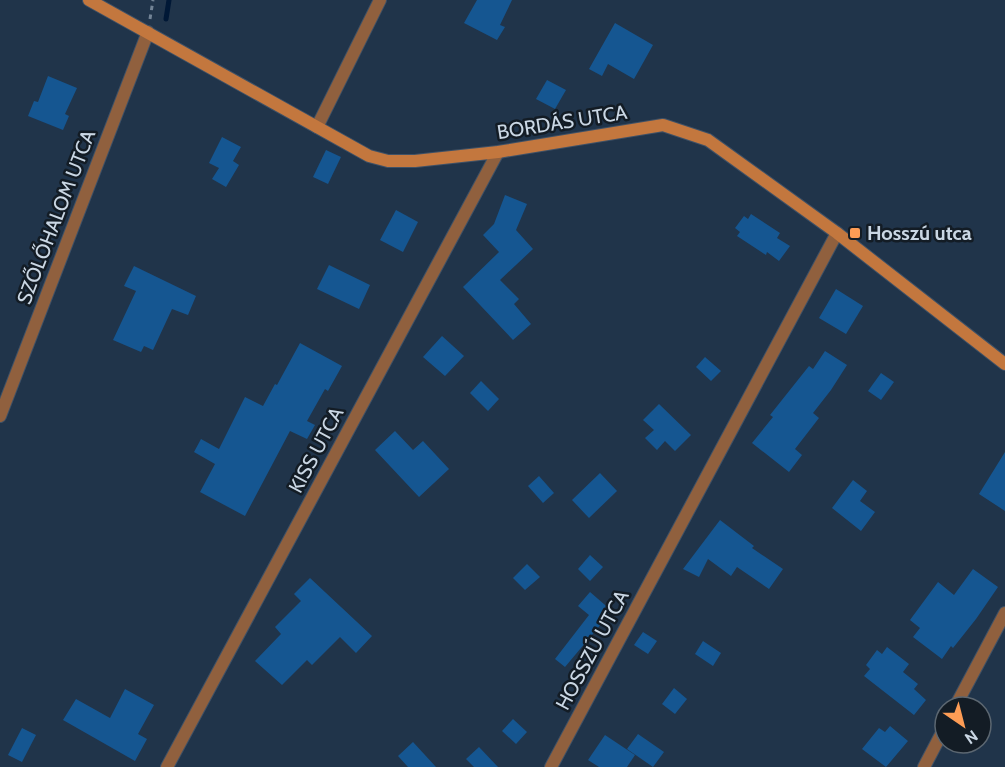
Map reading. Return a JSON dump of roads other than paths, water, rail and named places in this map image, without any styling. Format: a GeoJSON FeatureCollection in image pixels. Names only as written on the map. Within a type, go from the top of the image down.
{"type":"FeatureCollection","features":[{"type":"Feature","properties":{"kind":"street","name":"BORDÁS UTCA"},"geometry":{"type":"LineString","coordinates":[[89,0],[369,156],[388,161],[415,161],[498,152],[663,125],[708,140],[837,233],[1005,364]]}},
{"type":"Feature","properties":{"kind":"street"},"geometry":{"type":"LineString","coordinates":[[317,127],[380,0]]}},
{"type":"Feature","properties":{"kind":"street","name":"SZŐLŐHALOM UTCA"},"geometry":{"type":"LineString","coordinates":[[0,416],[148,32]]}},
{"type":"Feature","properties":{"kind":"street","name":"KISS UTCA"},"geometry":{"type":"LineString","coordinates":[[167,767],[498,152]]}},
{"type":"Feature","properties":{"kind":"street","name":"HOSSZÚ UTCA"},"geometry":{"type":"LineString","coordinates":[[551,767],[837,233]]}},
{"type":"Feature","properties":{"kind":"street"},"geometry":{"type":"LineString","coordinates":[[962,695],[1005,613]]}},
{"type":"Feature","properties":{"kind":"street"},"geometry":{"type":"LineString","coordinates":[[924,767],[933,750]]}},
{"type":"Feature","properties":{"kind":"waterway"},"geometry":{"type":"LineString","coordinates":[[166,19],[169,0]]}},
{"type":"Feature","properties":{"kind":"place","name":"Hosszú utca"},"geometry":{"type":"Point","coordinates":[855,233]}}]}
